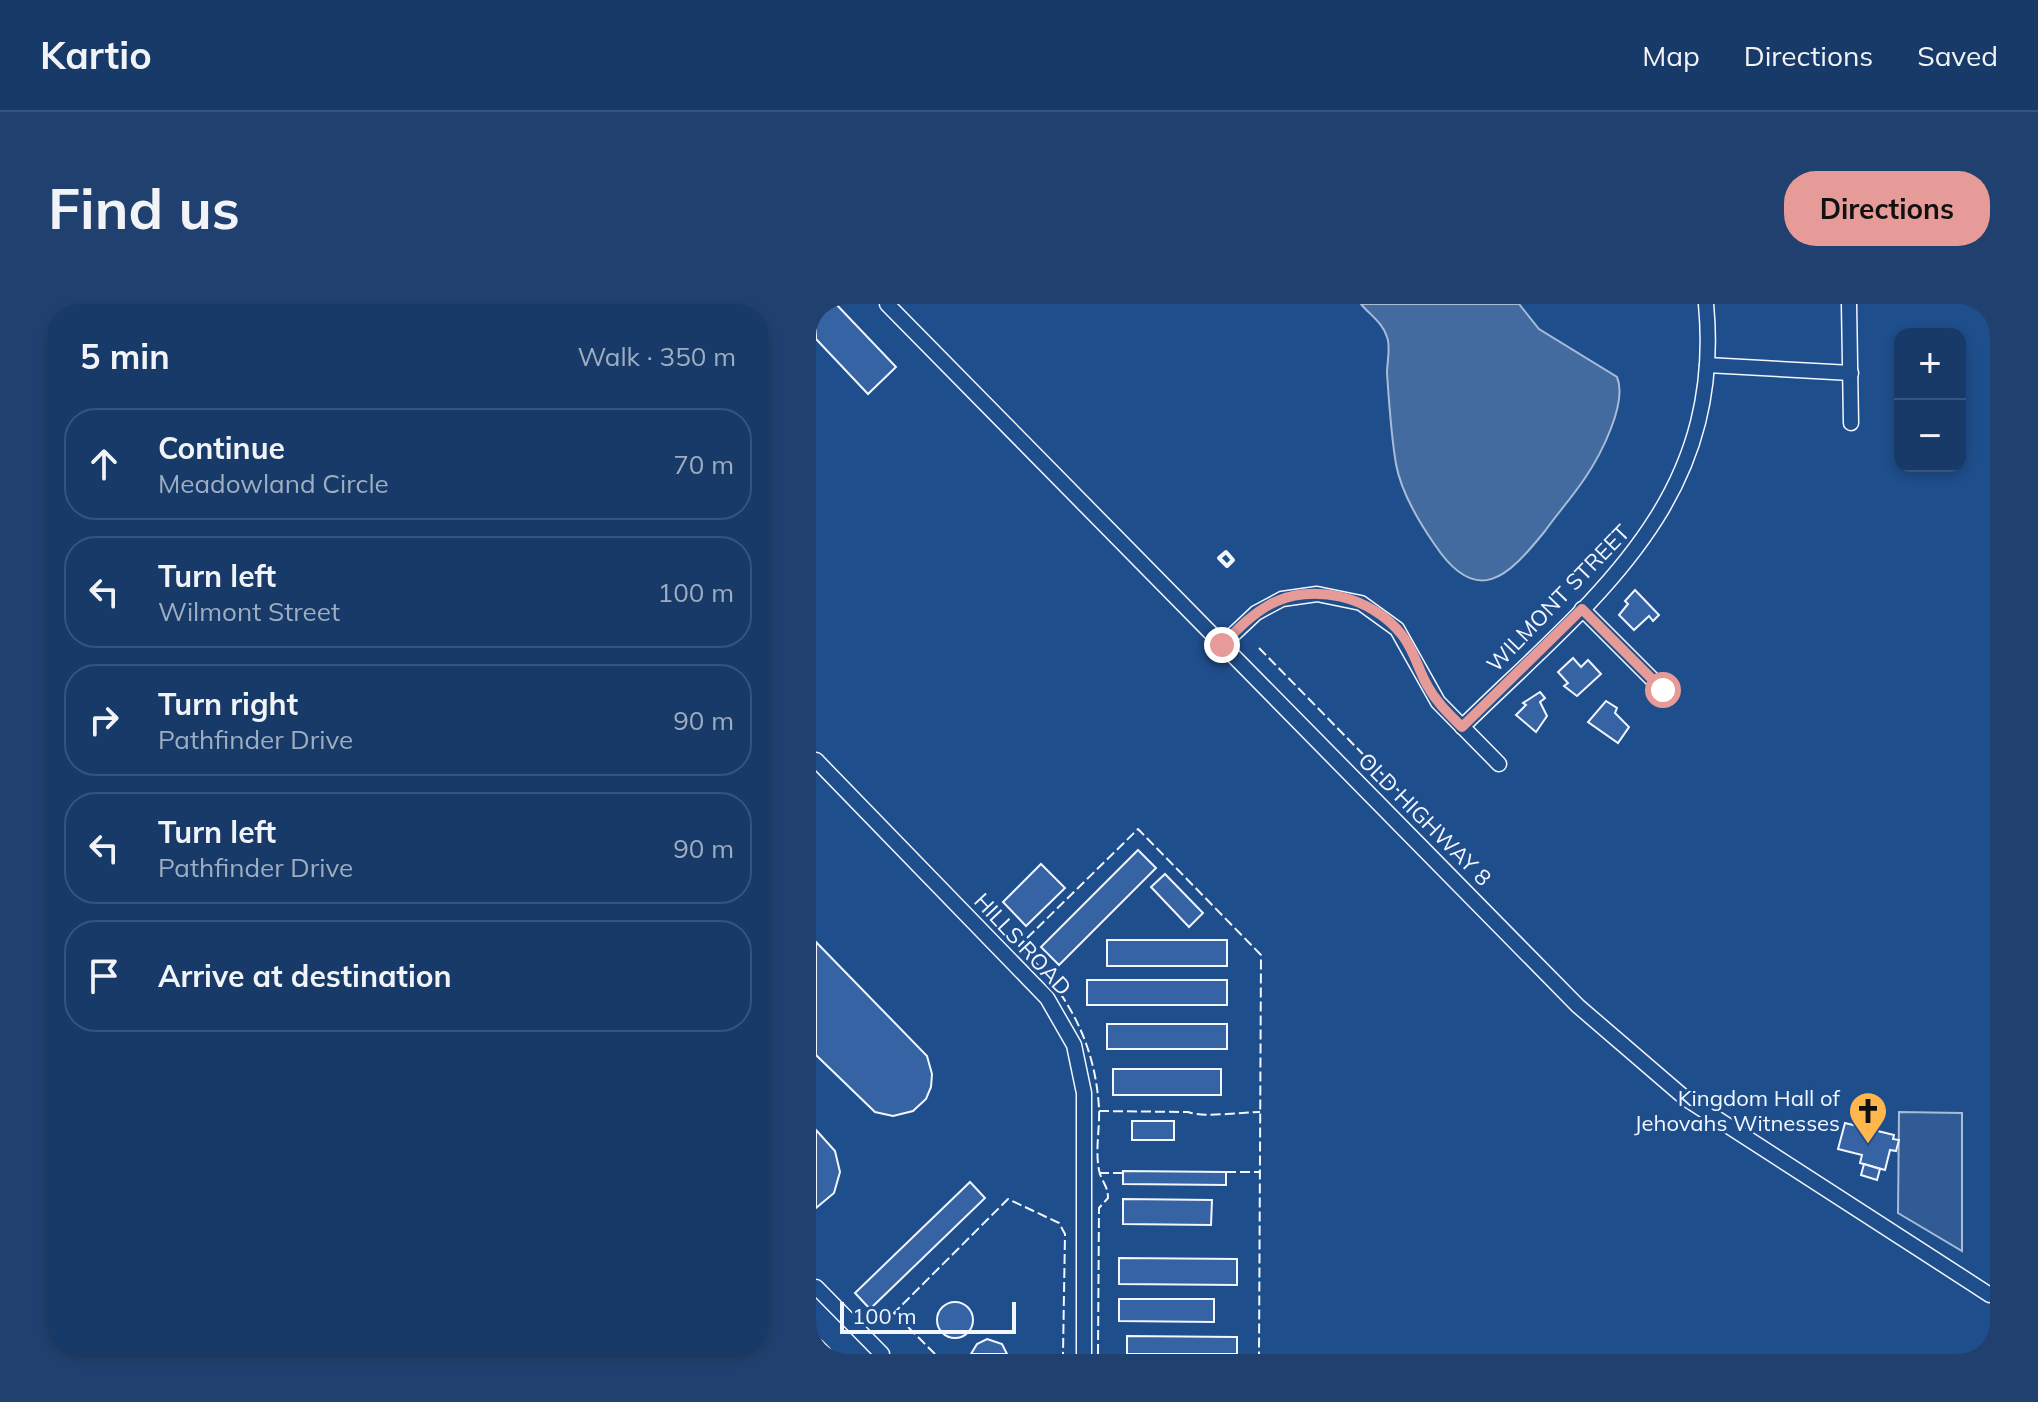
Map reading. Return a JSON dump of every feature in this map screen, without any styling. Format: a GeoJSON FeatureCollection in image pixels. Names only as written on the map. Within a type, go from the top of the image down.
{"type":"FeatureCollection","features":[{"type":"Feature","properties":{"kind":"main road"},"geometry":{"type":"LineString","coordinates":[[816,1347],[823,1354]]}},
{"type":"Feature","properties":{"kind":"street","name":"OLD HIGHWAY 8"},"geometry":{"type":"LineString","coordinates":[[887,304],[1578,1006],[1650,1071],[1721,1124],[1990,1295]]}},
{"type":"Feature","properties":{"kind":"street","name":"WILMONT STREET"},"geometry":{"type":"LineString","coordinates":[[1462,727],[1633,555],[1670,499],[1694,439],[1707,365],[1706,304]]}},
{"type":"Feature","properties":{"kind":"street"},"geometry":{"type":"LineString","coordinates":[[1849,304],[1851,423]]}},
{"type":"Feature","properties":{"kind":"street"},"geometry":{"type":"LineString","coordinates":[[1707,365],[1851,373]]}},
{"type":"Feature","properties":{"kind":"street"},"geometry":{"type":"LineString","coordinates":[[1222,645],[1256,613],[1282,599],[1317,594],[1361,603],[1381,614],[1402,635],[1432,695],[1499,764]]}},
{"type":"Feature","properties":{"kind":"street"},"geometry":{"type":"LineString","coordinates":[[1582,609],[1663,690]]}},
{"type":"Feature","properties":{"kind":"street","name":"HILLS ROAD"},"geometry":{"type":"LineString","coordinates":[[816,760],[1039,989],[1070,1037],[1081,1067],[1084,1093],[1084,1354]]}},
{"type":"Feature","properties":{"kind":"street"},"geometry":{"type":"LineString","coordinates":[[816,1287],[882,1354]]}},
{"type":"Feature","properties":{"kind":"shaded area"},"geometry":{"type":"Polygon","coordinates":[[[1361,304],[1519,304],[1539,329],[1617,377],[1619,401],[1616,415],[1591,468],[1531,547],[1505,572],[1492,579],[1479,580],[1465,576],[1450,564],[1411,506],[1398,475],[1394,453],[1387,373],[1388,341],[1383,327],[1361,304]]]}},
{"type":"Feature","properties":{"kind":"shaded area"},"geometry":{"type":"Polygon","coordinates":[[[1899,1112],[1962,1113],[1962,1251],[1898,1213],[1899,1112]]]}},
{"type":"Feature","properties":{"kind":"building"},"geometry":{"type":"Polygon","coordinates":[[[816,304],[836,304],[896,367],[868,394],[816,339],[816,304]]]}},
{"type":"Feature","properties":{"kind":"building"},"geometry":{"type":"Polygon","coordinates":[[[1635,590],[1659,615],[1653,621],[1649,616],[1634,630],[1619,615],[1628,604],[1625,601],[1635,590]]]}},
{"type":"Feature","properties":{"kind":"building"},"geometry":{"type":"Polygon","coordinates":[[[1573,658],[1581,667],[1588,660],[1601,674],[1577,696],[1564,686],[1568,683],[1558,672],[1573,658]]]}},
{"type":"Feature","properties":{"kind":"building"},"geometry":{"type":"Polygon","coordinates":[[[1540,692],[1545,698],[1540,702],[1547,716],[1536,732],[1516,715],[1526,705],[1523,703],[1540,692]]]}},
{"type":"Feature","properties":{"kind":"building"},"geometry":{"type":"Polygon","coordinates":[[[1606,701],[1617,708],[1615,713],[1629,727],[1618,743],[1588,722],[1606,701]]]}},
{"type":"Feature","properties":{"kind":"building"},"geometry":{"type":"Polygon","coordinates":[[[1138,850],[1156,868],[1059,965],[1041,947],[1138,850]]]}},
{"type":"Feature","properties":{"kind":"building"},"geometry":{"type":"Polygon","coordinates":[[[1041,864],[1065,888],[1026,926],[1003,902],[1041,864]]]}},
{"type":"Feature","properties":{"kind":"building"},"geometry":{"type":"Polygon","coordinates":[[[1165,874],[1203,913],[1189,927],[1151,887],[1165,874]]]}},
{"type":"Feature","properties":{"kind":"building"},"geometry":{"type":"Polygon","coordinates":[[[1107,940],[1227,940],[1227,966],[1107,966],[1107,940]]]}},
{"type":"Feature","properties":{"kind":"building"},"geometry":{"type":"Polygon","coordinates":[[[816,942],[927,1056],[932,1074],[931,1087],[926,1099],[913,1111],[893,1116],[875,1112],[816,1055],[816,942]]]}},
{"type":"Feature","properties":{"kind":"building"},"geometry":{"type":"Polygon","coordinates":[[[1087,980],[1227,980],[1227,1005],[1087,1005],[1087,980]]]}},
{"type":"Feature","properties":{"kind":"building"},"geometry":{"type":"Polygon","coordinates":[[[1107,1024],[1227,1024],[1227,1049],[1107,1049],[1107,1024]]]}},
{"type":"Feature","properties":{"kind":"building"},"geometry":{"type":"Polygon","coordinates":[[[1113,1069],[1221,1069],[1221,1095],[1113,1095],[1113,1069]]]}},
{"type":"Feature","properties":{"kind":"building"},"geometry":{"type":"Polygon","coordinates":[[[1132,1121],[1174,1121],[1174,1140],[1132,1140],[1132,1121]]]}},
{"type":"Feature","properties":{"kind":"building","name":"Kingdom Hall of Jehovahs Witnesses"},"geometry":{"type":"Polygon","coordinates":[[[1845,1123],[1894,1135],[1893,1139],[1899,1140],[1896,1151],[1890,1150],[1885,1170],[1860,1163],[1862,1155],[1838,1149],[1845,1123]]]}},
{"type":"Feature","properties":{"kind":"building"},"geometry":{"type":"Polygon","coordinates":[[[816,1130],[835,1151],[840,1172],[834,1193],[816,1208],[816,1130]]]}},
{"type":"Feature","properties":{"kind":"building"},"geometry":{"type":"Polygon","coordinates":[[[1864,1164],[1880,1169],[1877,1180],[1861,1175],[1864,1164]]]}},
{"type":"Feature","properties":{"kind":"building"},"geometry":{"type":"Polygon","coordinates":[[[1123,1171],[1226,1172],[1226,1185],[1123,1184],[1123,1171]]]}},
{"type":"Feature","properties":{"kind":"building"},"geometry":{"type":"Polygon","coordinates":[[[970,1182],[985,1198],[870,1309],[855,1293],[970,1182]]]}},
{"type":"Feature","properties":{"kind":"building"},"geometry":{"type":"Polygon","coordinates":[[[1123,1199],[1212,1200],[1211,1225],[1123,1224],[1123,1199]]]}},
{"type":"Feature","properties":{"kind":"building"},"geometry":{"type":"Polygon","coordinates":[[[1119,1258],[1237,1259],[1237,1285],[1119,1284],[1119,1258]]]}},
{"type":"Feature","properties":{"kind":"building"},"geometry":{"type":"Polygon","coordinates":[[[1119,1299],[1214,1299],[1214,1322],[1119,1321],[1119,1299]]]}},
{"type":"Feature","properties":{"kind":"building"},"geometry":{"type":"Polygon","coordinates":[[[955,1302],[968,1307],[973,1320],[968,1333],[955,1338],[942,1333],[937,1320],[942,1307],[955,1302]]]}},
{"type":"Feature","properties":{"kind":"building"},"geometry":{"type":"Polygon","coordinates":[[[1127,1336],[1237,1337],[1237,1354],[1127,1354],[1127,1336]]]}},
{"type":"Feature","properties":{"kind":"building"},"geometry":{"type":"Polygon","coordinates":[[[987,1339],[1002,1344],[1007,1354],[971,1354],[977,1344],[987,1339]]]}},
{"type":"Feature","properties":{"kind":"fence"},"geometry":{"type":"LineString","coordinates":[[1259,648],[1444,837]]}},
{"type":"Feature","properties":{"kind":"fence"},"geometry":{"type":"LineString","coordinates":[[1098,1354],[1099,1208],[1108,1198],[1098,1162],[1099,1108],[1092,1061],[1076,1019],[1064,1000],[1019,946],[1138,829],[1261,955],[1259,1354]]}},
{"type":"Feature","properties":{"kind":"fence"},"geometry":{"type":"LineString","coordinates":[[1099,1111],[1213,1115],[1260,1112]]}},
{"type":"Feature","properties":{"kind":"fence"},"geometry":{"type":"LineString","coordinates":[[1226,1172],[1260,1172]]}},
{"type":"Feature","properties":{"kind":"fence"},"geometry":{"type":"LineString","coordinates":[[1099,1173],[1123,1173]]}},
{"type":"Feature","properties":{"kind":"fence"},"geometry":{"type":"LineString","coordinates":[[935,1354],[894,1313],[1008,1199],[1059,1223],[1065,1234],[1063,1354]]}},
{"type":"Feature","properties":{"kind":"wall"},"geometry":{"type":"LineString","coordinates":[[1226,552],[1233,560],[1227,566],[1219,558],[1226,552]]}},
{"type":"Feature","properties":{"kind":"place","name":"Kingdom Hall of Jehovahs Witnesses"},"geometry":{"type":"Point","coordinates":[1868,1145]}},
{"type":"Feature","properties":{"kind":"route"},"geometry":{"type":"LineString","coordinates":[[1222,645],[1256,613],[1282,599],[1317,594],[1361,603],[1381,614],[1402,635],[1432,695],[1462,727],[1582,609],[1663,690]]}}]}
